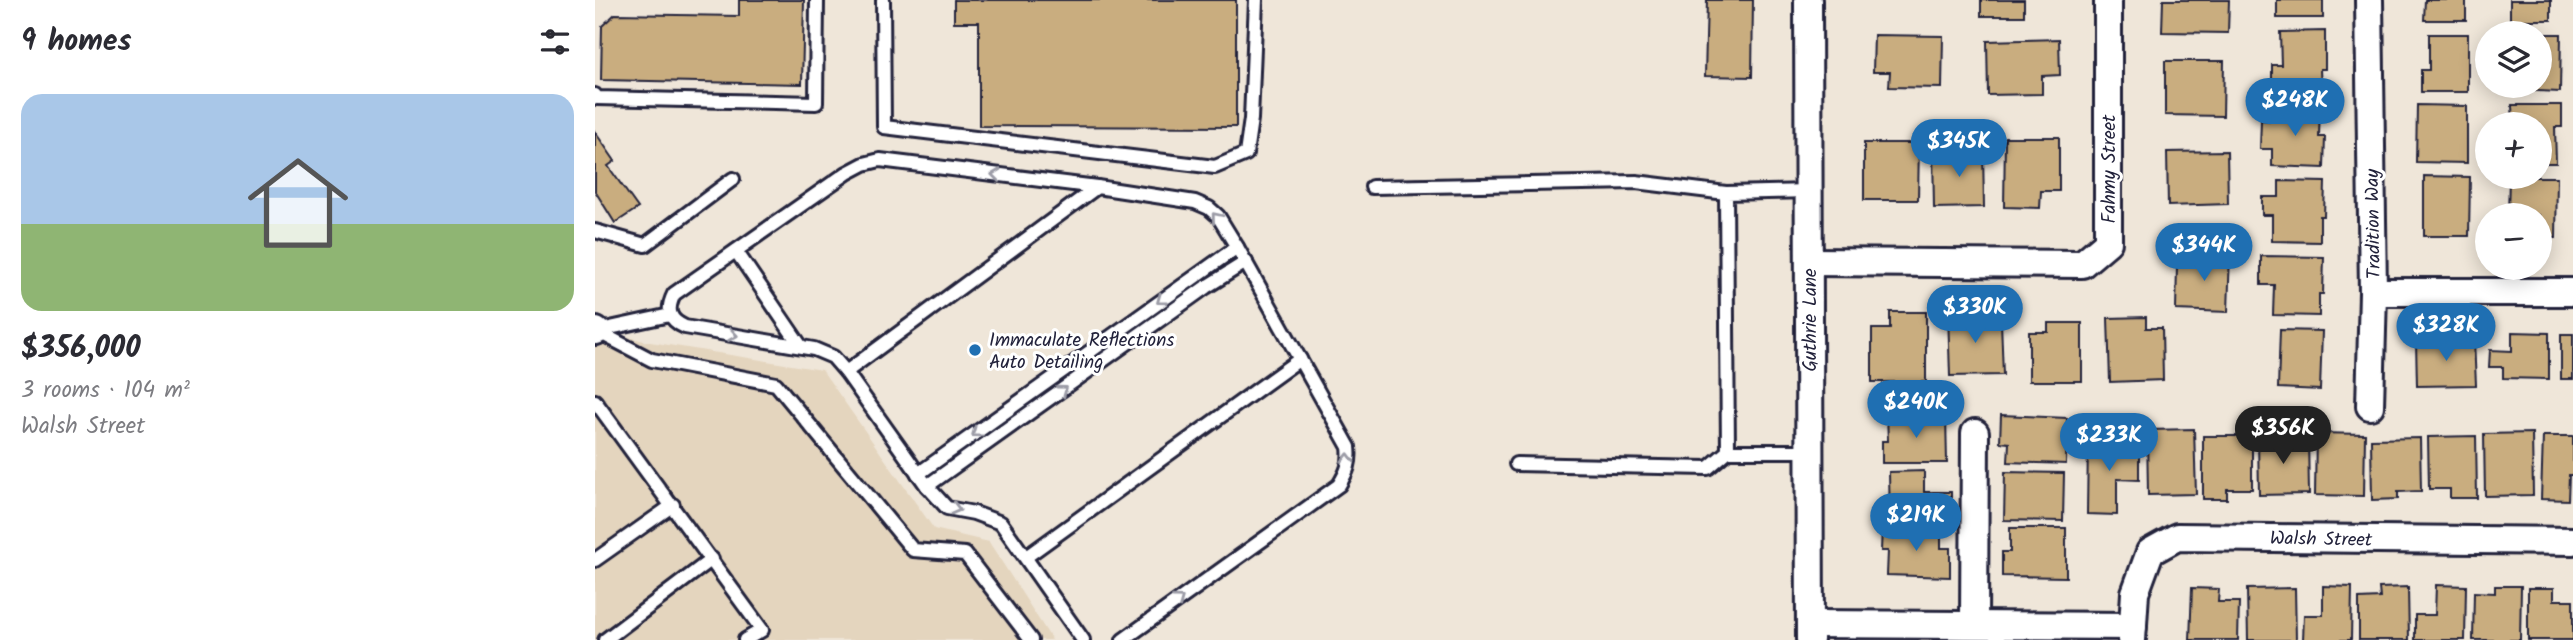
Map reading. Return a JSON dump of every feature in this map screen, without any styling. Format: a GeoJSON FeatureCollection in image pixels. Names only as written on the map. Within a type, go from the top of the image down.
{"type":"FeatureCollection","features":[{"type":"Feature","properties":{"kind":"street","name":"Guthrie Lane"},"geometry":{"type":"LineString","coordinates":[[1808,0],[1810,632]]}},
{"type":"Feature","properties":{"kind":"street","name":"Fahmy Street"},"geometry":{"type":"LineString","coordinates":[[1809,262],[2082,264],[2108,242],[2108,0]]}},
{"type":"Feature","properties":{"kind":"street","name":"Tradition Way"},"geometry":{"type":"LineString","coordinates":[[2369,0],[2373,292],[2370,406]]}},
{"type":"Feature","properties":{"kind":"street"},"geometry":{"type":"LineString","coordinates":[[2373,292],[2573,292]]}},
{"type":"Feature","properties":{"kind":"street"},"geometry":{"type":"LineString","coordinates":[[1974,625],[1975,433]]}},
{"type":"Feature","properties":{"kind":"street","name":"Walsh Street"},"geometry":{"type":"LineString","coordinates":[[2132,633],[2135,593],[2150,552],[2177,537],[2573,541]]}},
{"type":"Feature","properties":{"kind":"street"},"geometry":{"type":"LineString","coordinates":[[1810,632],[1974,625],[2132,633]]}},
{"type":"Feature","properties":{"kind":"lane"},"geometry":{"type":"LineString","coordinates":[[595,95],[597,98],[816,103],[817,0]]}},
{"type":"Feature","properties":{"kind":"lane"},"geometry":{"type":"LineString","coordinates":[[883,0],[884,127],[1215,167],[1246,154],[1251,119],[1256,0]]}},
{"type":"Feature","properties":{"kind":"lane"},"geometry":{"type":"LineString","coordinates":[[1083,640],[1001,523],[974,513],[947,508],[927,486],[846,372],[832,357],[800,345],[685,327],[675,322],[670,315],[670,303],[674,294],[847,173],[864,164],[880,160],[1097,187],[1195,202],[1209,208],[1218,216],[1246,262],[1349,447],[1350,458],[1347,472],[1339,485],[1123,640]]}},
{"type":"Feature","properties":{"kind":"lane"},"geometry":{"type":"LineString","coordinates":[[595,231],[645,244],[733,179]]}},
{"type":"Feature","properties":{"kind":"lane"},"geometry":{"type":"LineString","coordinates":[[1372,187],[1636,182],[1726,193],[1808,191]]}},
{"type":"Feature","properties":{"kind":"lane"},"geometry":{"type":"LineString","coordinates":[[846,372],[1097,187]]}},
{"type":"Feature","properties":{"kind":"lane"},"geometry":{"type":"LineString","coordinates":[[1726,193],[1728,451]]}},
{"type":"Feature","properties":{"kind":"lane"},"geometry":{"type":"LineString","coordinates":[[918,474],[1237,247]]}},
{"type":"Feature","properties":{"kind":"lane"},"geometry":{"type":"LineString","coordinates":[[736,251],[800,345]]}},
{"type":"Feature","properties":{"kind":"lane"},"geometry":{"type":"LineString","coordinates":[[927,486],[1206,287],[1246,262]]}},
{"type":"Feature","properties":{"kind":"lane"},"geometry":{"type":"LineString","coordinates":[[595,332],[670,315]]}},
{"type":"Feature","properties":{"kind":"lane"},"geometry":{"type":"LineString","coordinates":[[595,332],[652,360],[776,384],[913,550],[965,554],[1031,640]]}},
{"type":"Feature","properties":{"kind":"lane"},"geometry":{"type":"LineString","coordinates":[[1026,556],[1300,359]]}},
{"type":"Feature","properties":{"kind":"lane"},"geometry":{"type":"LineString","coordinates":[[595,401],[762,630],[745,640]]}},
{"type":"Feature","properties":{"kind":"lane"},"geometry":{"type":"LineString","coordinates":[[1516,464],[1708,468],[1728,451],[1809,452]]}},
{"type":"Feature","properties":{"kind":"lane"},"geometry":{"type":"LineString","coordinates":[[595,560],[673,505]]}},
{"type":"Feature","properties":{"kind":"lane"},"geometry":{"type":"LineString","coordinates":[[604,640],[712,559]]}},
{"type":"Feature","properties":{"kind":"shaded area"},"geometry":{"type":"Polygon","coordinates":[[[595,328],[644,341],[822,370],[934,529],[989,542],[1052,640],[595,640],[595,328]]]}},
{"type":"Feature","properties":{"kind":"building"},"geometry":{"type":"Polygon","coordinates":[[[739,0],[804,0],[802,84],[601,80],[602,26],[615,14],[739,16],[739,0]]]}},
{"type":"Feature","properties":{"kind":"building"},"geometry":{"type":"Polygon","coordinates":[[[954,0],[1236,0],[1236,127],[979,126],[979,22],[954,22],[954,0]]]}},
{"type":"Feature","properties":{"kind":"building"},"geometry":{"type":"Polygon","coordinates":[[[1707,0],[1753,0],[1752,77],[1705,76],[1707,0]]]}},
{"type":"Feature","properties":{"kind":"building"},"geometry":{"type":"Polygon","coordinates":[[[1981,0],[2024,0],[2024,16],[1981,16],[1981,0]]]}},
{"type":"Feature","properties":{"kind":"building"},"geometry":{"type":"Polygon","coordinates":[[[2163,0],[2229,0],[2228,33],[2162,32],[2163,0]]]}},
{"type":"Feature","properties":{"kind":"building"},"geometry":{"type":"Polygon","coordinates":[[[2277,0],[2323,0],[2323,18],[2277,18],[2277,0]]]}},
{"type":"Feature","properties":{"kind":"building"},"geometry":{"type":"Polygon","coordinates":[[[2425,0],[2466,0],[2466,20],[2424,20],[2425,0]]]}},
{"type":"Feature","properties":{"kind":"building"},"geometry":{"type":"Polygon","coordinates":[[[2510,0],[2551,0],[2551,20],[2510,20],[2510,0]]]}},
{"type":"Feature","properties":{"kind":"building"},"geometry":{"type":"Polygon","coordinates":[[[2325,31],[2325,69],[2320,69],[2321,91],[2272,92],[2272,65],[2281,65],[2280,32],[2325,31]]]}},
{"type":"Feature","properties":{"kind":"building"},"geometry":{"type":"Polygon","coordinates":[[[2429,34],[2468,34],[2468,92],[2421,92],[2421,70],[2429,70],[2429,34]]]}},
{"type":"Feature","properties":{"kind":"building"},"geometry":{"type":"Polygon","coordinates":[[[2552,34],[2561,34],[2560,92],[2552,92],[2552,34]]]}},
{"type":"Feature","properties":{"kind":"building"},"geometry":{"type":"Polygon","coordinates":[[[1874,35],[1943,36],[1942,88],[1889,87],[1890,72],[1873,72],[1874,35]]]}},
{"type":"Feature","properties":{"kind":"building"},"geometry":{"type":"Polygon","coordinates":[[[2059,39],[2060,75],[2042,76],[2042,94],[1988,95],[1987,41],[2059,39]]]}},
{"type":"Feature","properties":{"kind":"building"},"geometry":{"type":"Polygon","coordinates":[[[2165,61],[2224,61],[2223,116],[2165,115],[2165,61]]]}},
{"type":"Feature","properties":{"kind":"building"},"geometry":{"type":"Polygon","coordinates":[[[2279,105],[2320,106],[2319,137],[2325,137],[2324,168],[2272,166],[2272,149],[2260,149],[2261,120],[2279,121],[2279,105]]]}},
{"type":"Feature","properties":{"kind":"building"},"geometry":{"type":"Polygon","coordinates":[[[2417,105],[2467,106],[2467,163],[2416,162],[2417,105]]]}},
{"type":"Feature","properties":{"kind":"building"},"geometry":{"type":"Polygon","coordinates":[[[2512,105],[2562,105],[2562,127],[2555,127],[2556,163],[2552,163],[2552,112],[2512,112],[2512,105]]]}},
{"type":"Feature","properties":{"kind":"building"},"geometry":{"type":"Polygon","coordinates":[[[595,132],[615,161],[608,166],[638,208],[615,223],[595,191],[595,132]]]}},
{"type":"Feature","properties":{"kind":"building"},"geometry":{"type":"Polygon","coordinates":[[[2005,137],[2059,137],[2059,191],[2041,191],[2040,208],[2004,207],[2005,137]]]}},
{"type":"Feature","properties":{"kind":"building"},"geometry":{"type":"Polygon","coordinates":[[[1864,143],[1919,143],[1918,200],[1864,200],[1864,143]]]}},
{"type":"Feature","properties":{"kind":"building"},"geometry":{"type":"Polygon","coordinates":[[[1983,149],[1984,207],[1934,208],[1933,150],[1983,149]]]}},
{"type":"Feature","properties":{"kind":"building"},"geometry":{"type":"Polygon","coordinates":[[[2227,151],[2228,204],[2168,206],[2167,152],[2227,151]]]}},
{"type":"Feature","properties":{"kind":"building"},"geometry":{"type":"Polygon","coordinates":[[[2424,176],[2470,177],[2469,236],[2424,236],[2424,176]]]}},
{"type":"Feature","properties":{"kind":"building"},"geometry":{"type":"Polygon","coordinates":[[[2552,177],[2557,177],[2556,238],[2552,238],[2552,203],[2508,203],[2509,189],[2552,189],[2552,177]]]}},
{"type":"Feature","properties":{"kind":"building"},"geometry":{"type":"Polygon","coordinates":[[[2279,181],[2325,182],[2324,216],[2320,216],[2320,242],[2272,241],[2272,215],[2262,215],[2262,197],[2279,197],[2279,181]]]}},
{"type":"Feature","properties":{"kind":"building"},"geometry":{"type":"Polygon","coordinates":[[[2194,252],[2230,253],[2228,312],[2176,310],[2177,265],[2194,265],[2194,252]]]}},
{"type":"Feature","properties":{"kind":"building"},"geometry":{"type":"Polygon","coordinates":[[[2261,256],[2324,257],[2323,294],[2319,294],[2319,316],[2273,315],[2274,285],[2261,285],[2261,256]]]}},
{"type":"Feature","properties":{"kind":"building"},"geometry":{"type":"Polygon","coordinates":[[[1890,312],[1926,312],[1926,382],[1872,382],[1872,329],[1890,329],[1890,312]]]}},
{"type":"Feature","properties":{"kind":"building"},"geometry":{"type":"Polygon","coordinates":[[[1986,312],[1986,321],[2001,321],[2003,375],[1950,376],[1948,313],[1986,312]]]}},
{"type":"Feature","properties":{"kind":"building"},"geometry":{"type":"Polygon","coordinates":[[[2146,317],[2146,328],[2162,328],[2163,380],[2110,382],[2108,318],[2146,317]]]}},
{"type":"Feature","properties":{"kind":"building"},"geometry":{"type":"Polygon","coordinates":[[[2048,323],[2082,323],[2082,381],[2029,381],[2029,332],[2048,332],[2048,323]]]}},
{"type":"Feature","properties":{"kind":"building"},"geometry":{"type":"Polygon","coordinates":[[[2280,330],[2322,331],[2320,390],[2278,388],[2280,330]]]}},
{"type":"Feature","properties":{"kind":"building"},"geometry":{"type":"Polygon","coordinates":[[[2512,332],[2549,333],[2549,379],[2503,378],[2503,367],[2489,367],[2490,350],[2512,351],[2512,332]]]}},
{"type":"Feature","properties":{"kind":"building"},"geometry":{"type":"Polygon","coordinates":[[[2561,334],[2573,334],[2573,379],[2561,379],[2561,334]]]}},
{"type":"Feature","properties":{"kind":"building"},"geometry":{"type":"Polygon","coordinates":[[[2474,340],[2476,385],[2417,386],[2416,341],[2474,340]]]}},
{"type":"Feature","properties":{"kind":"building"},"geometry":{"type":"Polygon","coordinates":[[[1887,415],[1946,415],[1947,463],[1882,463],[1882,441],[1888,441],[1887,415]]]}},
{"type":"Feature","properties":{"kind":"building"},"geometry":{"type":"Polygon","coordinates":[[[2001,415],[2067,418],[2066,464],[2008,462],[2009,443],[2000,442],[2001,415]]]}},
{"type":"Feature","properties":{"kind":"building"},"geometry":{"type":"Polygon","coordinates":[[[2194,429],[2196,494],[2148,495],[2147,430],[2194,429]]]}},
{"type":"Feature","properties":{"kind":"building"},"geometry":{"type":"Polygon","coordinates":[[[2316,433],[2365,434],[2364,496],[2315,495],[2316,433]]]}},
{"type":"Feature","properties":{"kind":"building"},"geometry":{"type":"Polygon","coordinates":[[[2532,433],[2533,495],[2485,496],[2484,434],[2532,433]]]}},
{"type":"Feature","properties":{"kind":"building"},"geometry":{"type":"Polygon","coordinates":[[[2203,436],[2252,436],[2252,489],[2227,489],[2227,499],[2203,499],[2203,436]]]}},
{"type":"Feature","properties":{"kind":"building"},"geometry":{"type":"Polygon","coordinates":[[[2476,436],[2477,498],[2450,498],[2450,489],[2429,489],[2428,437],[2476,436]]]}},
{"type":"Feature","properties":{"kind":"building"},"geometry":{"type":"Polygon","coordinates":[[[2543,436],[2573,436],[2573,475],[2569,475],[2568,500],[2541,499],[2543,436]]]}},
{"type":"Feature","properties":{"kind":"building"},"geometry":{"type":"Polygon","coordinates":[[[2308,437],[2309,494],[2259,495],[2258,438],[2308,437]]]}},
{"type":"Feature","properties":{"kind":"building"},"geometry":{"type":"Polygon","coordinates":[[[2420,438],[2421,491],[2398,492],[2398,499],[2372,500],[2371,439],[2420,438]]]}},
{"type":"Feature","properties":{"kind":"building"},"geometry":{"type":"Polygon","coordinates":[[[2088,440],[2139,441],[2139,480],[2117,479],[2117,515],[2087,514],[2088,440]]]}},
{"type":"Feature","properties":{"kind":"building"},"geometry":{"type":"Polygon","coordinates":[[[1924,471],[1924,492],[1951,492],[1951,519],[1890,520],[1889,472],[1924,471]]]}},
{"type":"Feature","properties":{"kind":"building"},"geometry":{"type":"Polygon","coordinates":[[[2005,472],[2064,473],[2063,521],[2004,520],[2005,472]]]}},
{"type":"Feature","properties":{"kind":"building"},"geometry":{"type":"Polygon","coordinates":[[[1882,528],[1941,529],[1941,548],[1950,548],[1950,577],[1887,575],[1888,551],[1881,551],[1882,528]]]}},
{"type":"Feature","properties":{"kind":"building"},"geometry":{"type":"Polygon","coordinates":[[[2010,528],[2066,528],[2066,577],[2002,576],[2002,552],[2010,552],[2010,528]]]}},
{"type":"Feature","properties":{"kind":"building"},"geometry":{"type":"Polygon","coordinates":[[[2436,585],[2466,586],[2465,640],[2415,640],[2415,615],[2435,615],[2436,585]]]}},
{"type":"Feature","properties":{"kind":"building"},"geometry":{"type":"Polygon","coordinates":[[[2323,586],[2352,587],[2351,640],[2303,640],[2304,615],[2323,615],[2323,586]]]}},
{"type":"Feature","properties":{"kind":"building"},"geometry":{"type":"Polygon","coordinates":[[[2495,586],[2521,586],[2520,640],[2473,640],[2474,592],[2495,593],[2495,586]]]}},
{"type":"Feature","properties":{"kind":"building"},"geometry":{"type":"Polygon","coordinates":[[[2408,587],[2409,640],[2359,640],[2359,599],[2380,598],[2379,588],[2408,587]]]}},
{"type":"Feature","properties":{"kind":"building"},"geometry":{"type":"Polygon","coordinates":[[[2192,588],[2219,589],[2218,602],[2239,602],[2238,640],[2190,640],[2192,588]]]}},
{"type":"Feature","properties":{"kind":"building"},"geometry":{"type":"Polygon","coordinates":[[[2295,588],[2296,640],[2248,640],[2247,589],[2295,588]]]}},
{"type":"Feature","properties":{"kind":"building"},"geometry":{"type":"Polygon","coordinates":[[[2528,588],[2554,588],[2554,600],[2573,600],[2573,640],[2528,640],[2528,588]]]}},
{"type":"Feature","properties":{"kind":"place","name":"Immaculate Reflections Auto Detailing"},"geometry":{"type":"Point","coordinates":[975,350]}}]}
